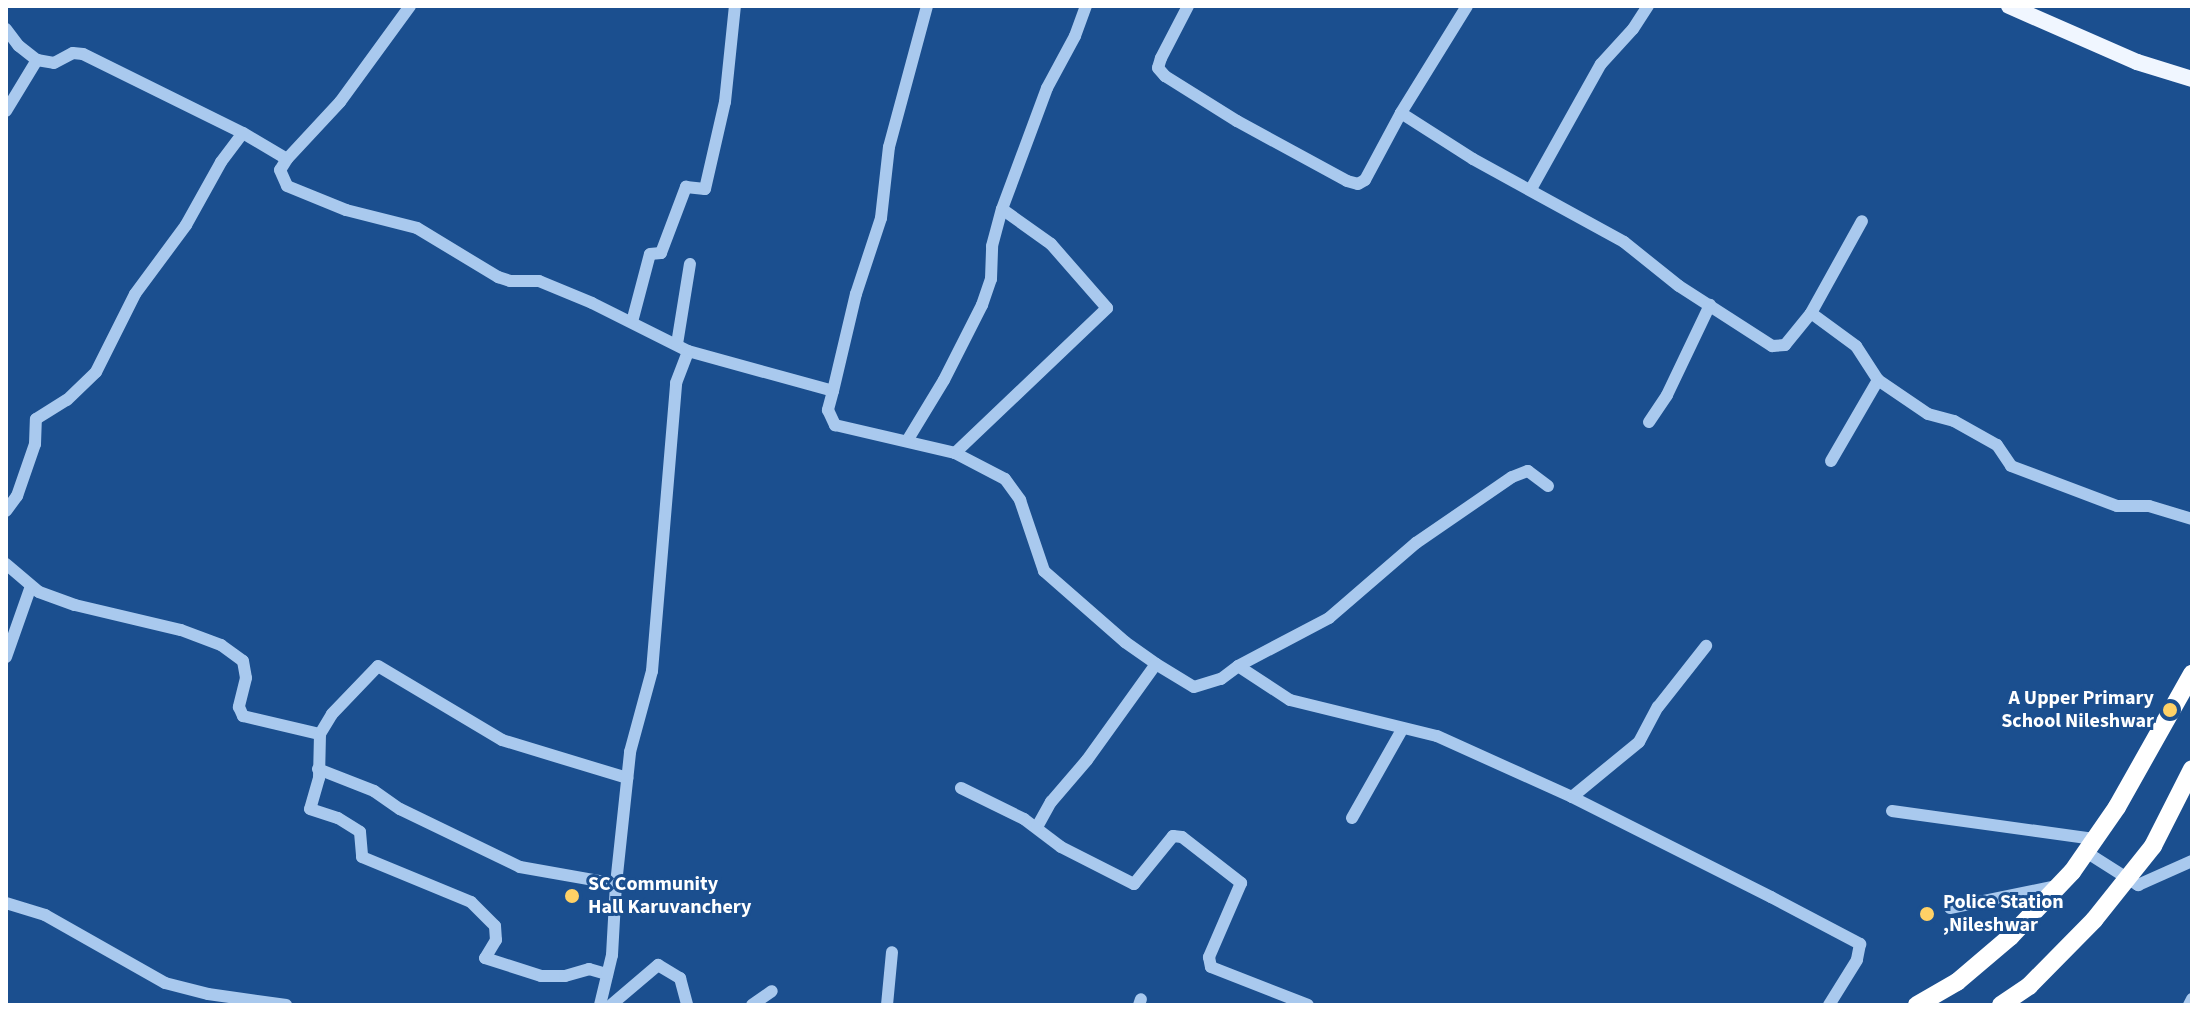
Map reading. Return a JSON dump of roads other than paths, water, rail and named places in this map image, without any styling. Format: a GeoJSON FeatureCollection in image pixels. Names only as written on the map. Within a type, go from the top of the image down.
{"type":"FeatureCollection","features":[{"type":"Feature","properties":{"kind":"highway"},"geometry":{"type":"LineString","coordinates":[[1917,1005],[1957,982],[2000,946],[2059,886],[2090,846],[2192,674]]}},
{"type":"Feature","properties":{"kind":"highway"},"geometry":{"type":"LineString","coordinates":[[2001,1005],[2040,975],[2094,920],[2153,846],[2192,769]]}},
{"type":"Feature","properties":{"kind":"main road"},"geometry":{"type":"LineString","coordinates":[[2009,6],[2137,62],[2192,79]]}},
{"type":"Feature","properties":{"kind":"street"},"geometry":{"type":"LineString","coordinates":[[410,6],[340,102],[287,159],[280,170],[287,186],[346,210],[417,228],[498,277],[539,281],[682,348],[833,391]]}},
{"type":"Feature","properties":{"kind":"street"},"geometry":{"type":"LineString","coordinates":[[632,322],[650,254],[661,253],[686,187],[705,189],[725,102],[735,6]]}},
{"type":"Feature","properties":{"kind":"street"},"geometry":{"type":"LineString","coordinates":[[927,6],[889,147],[878,229],[856,294],[828,410],[835,425],[955,453],[1005,479],[1020,500],[1044,571],[1156,664],[1194,687],[1221,679],[1238,666],[1329,618],[1416,543],[1512,477],[1528,471],[1548,486]]}},
{"type":"Feature","properties":{"kind":"street"},"geometry":{"type":"LineString","coordinates":[[907,441],[944,380],[982,305],[991,279],[992,246],[1002,209],[1047,88],[1075,36],[1086,6]]}},
{"type":"Feature","properties":{"kind":"street"},"geometry":{"type":"LineString","coordinates":[[1188,6],[1161,58],[1158,68],[1165,76],[1237,121],[1347,181],[1358,184],[1365,180],[1401,113],[1467,6]]}},
{"type":"Feature","properties":{"kind":"street"},"geometry":{"type":"LineString","coordinates":[[1531,189],[1601,64],[1633,29],[1648,6]]}},
{"type":"Feature","properties":{"kind":"street"},"geometry":{"type":"LineString","coordinates":[[6,29],[19,46],[37,60],[54,63],[73,53],[83,54],[243,133],[287,159]]}},
{"type":"Feature","properties":{"kind":"street"},"geometry":{"type":"LineString","coordinates":[[6,111],[37,60]]}},
{"type":"Feature","properties":{"kind":"street"},"geometry":{"type":"LineString","coordinates":[[1401,113],[1473,159],[1624,242],[1679,286],[1779,347],[1811,313],[1862,221]]}},
{"type":"Feature","properties":{"kind":"street"},"geometry":{"type":"LineString","coordinates":[[6,511],[17,496],[35,444],[36,419],[67,400],[96,372],[135,294],[186,225],[221,162],[243,133]]}},
{"type":"Feature","properties":{"kind":"street"},"geometry":{"type":"LineString","coordinates":[[955,453],[1107,308],[1051,244],[1002,209]]}},
{"type":"Feature","properties":{"kind":"street"},"geometry":{"type":"LineString","coordinates":[[600,1005],[612,955],[627,778],[637,721],[652,671],[676,383],[690,264]]}},
{"type":"Feature","properties":{"kind":"street"},"geometry":{"type":"LineString","coordinates":[[1649,422],[1667,395],[1710,305]]}},
{"type":"Feature","properties":{"kind":"street"},"geometry":{"type":"LineString","coordinates":[[1811,313],[1856,346],[1878,380],[1928,414],[1954,421],[1997,445],[2011,466],[2117,506],[2149,506],[2192,519]]}},
{"type":"Feature","properties":{"kind":"street"},"geometry":{"type":"LineString","coordinates":[[1831,461],[1878,380]]}},
{"type":"Feature","properties":{"kind":"street"},"geometry":{"type":"LineString","coordinates":[[6,564],[31,586],[75,605],[181,630],[221,645],[243,661],[246,678],[239,707],[243,716],[320,734]]}},
{"type":"Feature","properties":{"kind":"street"},"geometry":{"type":"LineString","coordinates":[[6,657],[31,586]]}},
{"type":"Feature","properties":{"kind":"street"},"geometry":{"type":"LineString","coordinates":[[1572,797],[1639,742],[1658,707],[1706,646]]}},
{"type":"Feature","properties":{"kind":"street"},"geometry":{"type":"LineString","coordinates":[[1037,827],[1051,802],[1087,760],[1156,664]]}},
{"type":"Feature","properties":{"kind":"street"},"geometry":{"type":"LineString","coordinates":[[607,974],[589,969],[565,976],[541,976],[485,958],[496,940],[495,926],[471,902],[362,857],[360,832],[338,818],[310,809],[318,769],[320,734],[332,714],[378,666],[502,740],[627,778]]}},
{"type":"Feature","properties":{"kind":"street"},"geometry":{"type":"LineString","coordinates":[[1238,666],[1290,700],[1437,736],[1572,797],[1853,939],[1861,951],[1829,1005]]}},
{"type":"Feature","properties":{"kind":"street"},"geometry":{"type":"LineString","coordinates":[[1352,818],[1403,728]]}},
{"type":"Feature","properties":{"kind":"street"},"geometry":{"type":"LineString","coordinates":[[318,769],[374,791],[400,809],[520,867],[616,884]]}},
{"type":"Feature","properties":{"kind":"street"},"geometry":{"type":"LineString","coordinates":[[961,788],[1037,827],[1061,847],[1134,884],[1173,836],[1182,837],[1241,883],[1209,957],[1211,967],[1308,1005]]}},
{"type":"Feature","properties":{"kind":"street"},"geometry":{"type":"LineString","coordinates":[[1892,811],[2090,846],[2138,885],[2192,861]]}},
{"type":"Feature","properties":{"kind":"street"},"geometry":{"type":"LineString","coordinates":[[1950,908],[2059,886]]}},
{"type":"Feature","properties":{"kind":"street"},"geometry":{"type":"LineString","coordinates":[[6,903],[45,915],[165,983],[208,994],[279,1001],[286,1005]]}},
{"type":"Feature","properties":{"kind":"street"},"geometry":{"type":"LineString","coordinates":[[887,1005],[892,952]]}},
{"type":"Feature","properties":{"kind":"street"},"geometry":{"type":"LineString","coordinates":[[611,1005],[658,965],[680,978],[687,1005]]}},
{"type":"Feature","properties":{"kind":"street"},"geometry":{"type":"LineString","coordinates":[[752,1005],[772,991]]}},
{"type":"Feature","properties":{"kind":"street"},"geometry":{"type":"LineString","coordinates":[[2189,1005],[2192,999]]}},
{"type":"Feature","properties":{"kind":"place","name":"A Upper Primary School Nileshwar"},"geometry":{"type":"Point","coordinates":[2170,710]}},
{"type":"Feature","properties":{"kind":"place","name":"SC Community Hall Karuvanchery"},"geometry":{"type":"Point","coordinates":[572,896]}},
{"type":"Feature","properties":{"kind":"place","name":"Police Station ,Nileshwar"},"geometry":{"type":"Point","coordinates":[1927,914]}}]}
